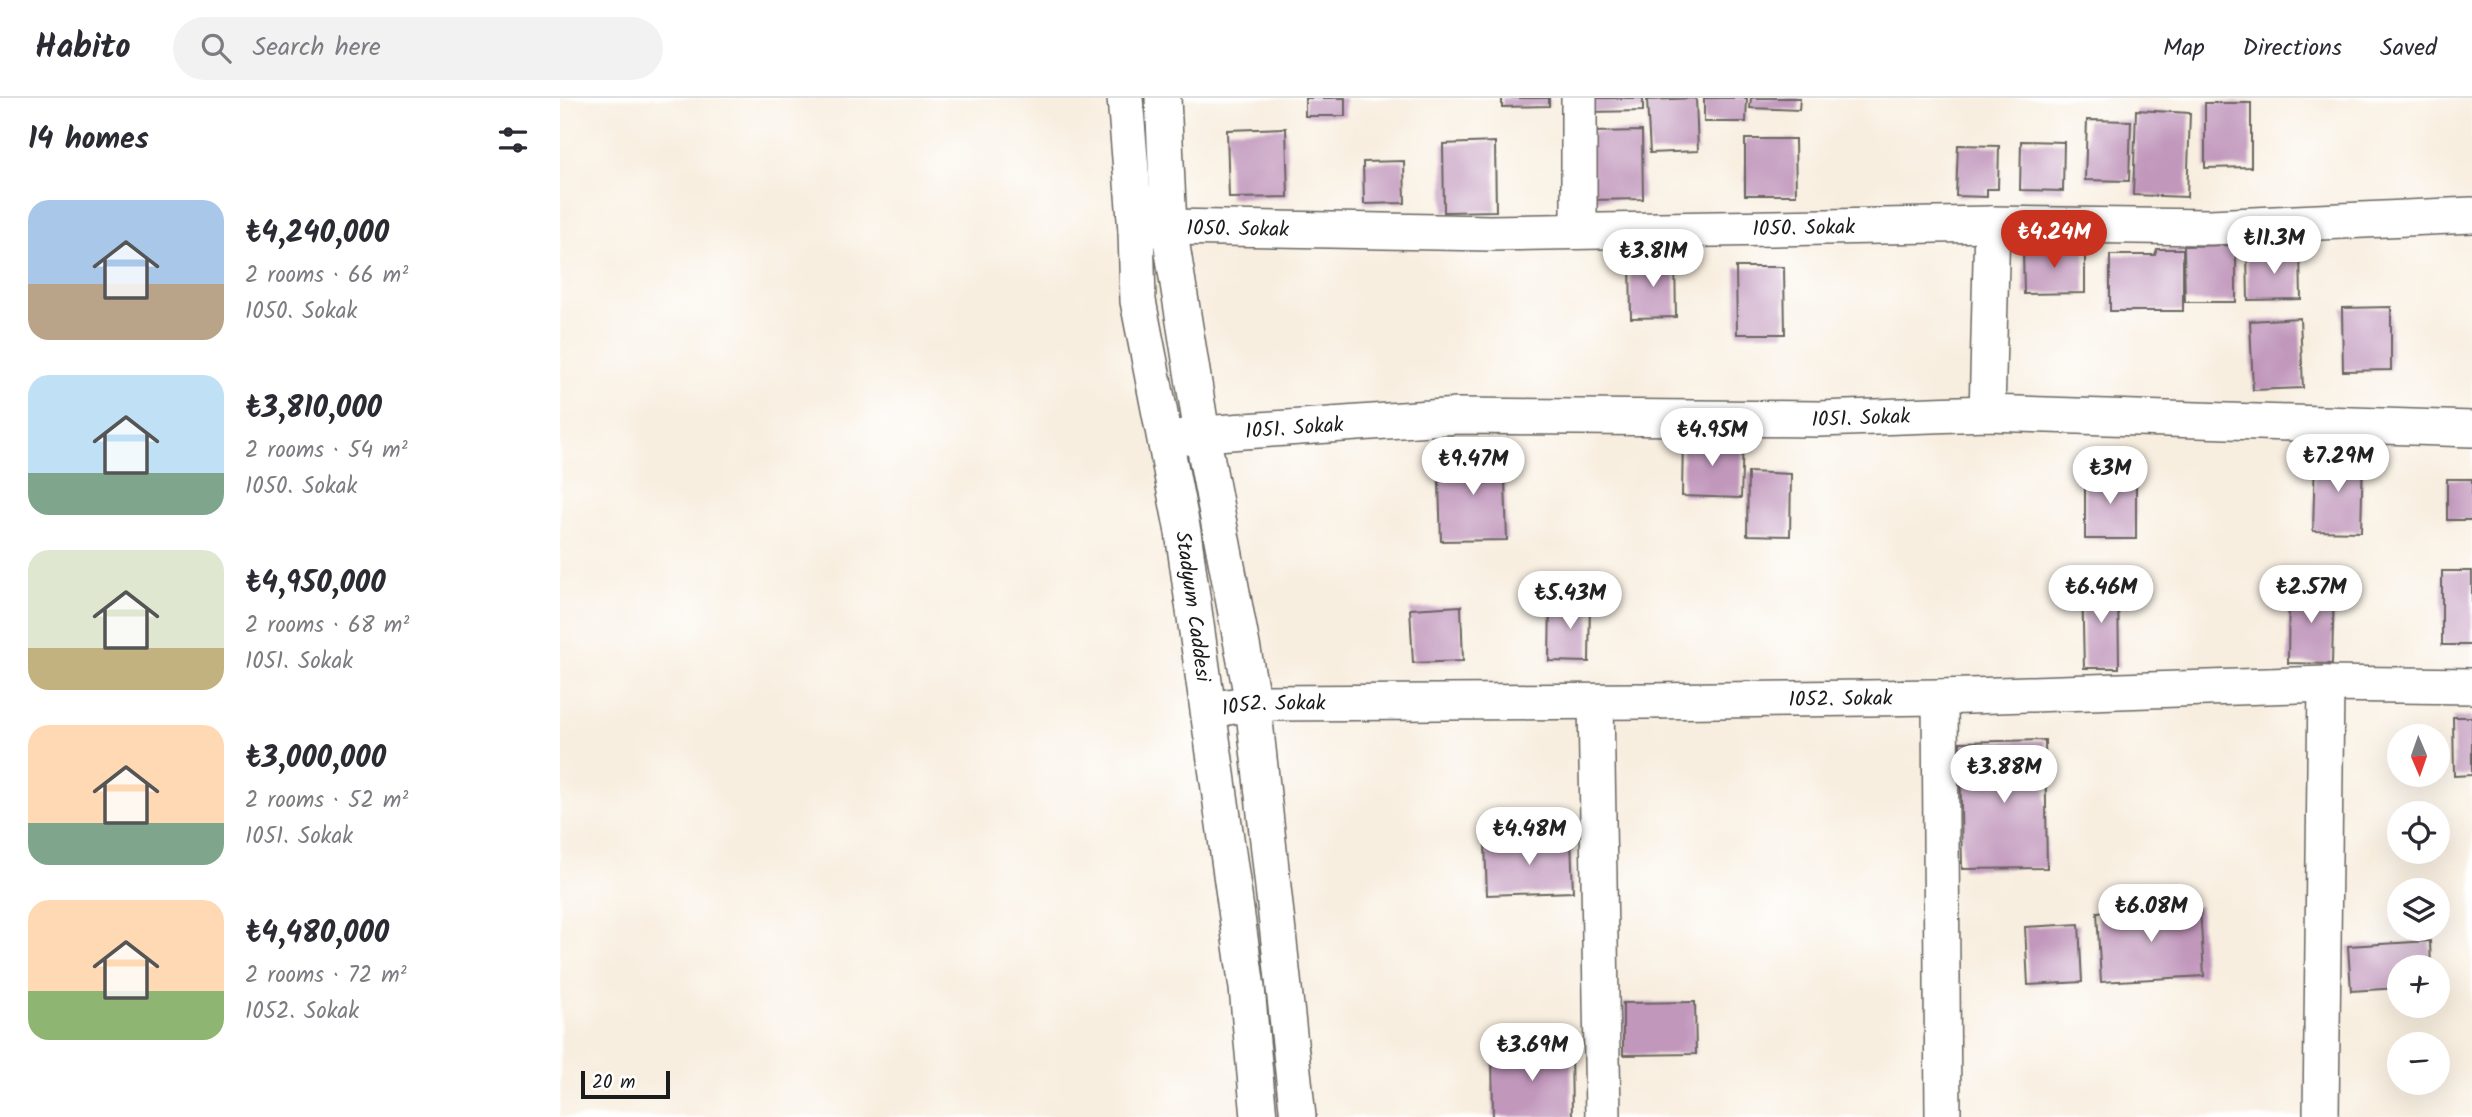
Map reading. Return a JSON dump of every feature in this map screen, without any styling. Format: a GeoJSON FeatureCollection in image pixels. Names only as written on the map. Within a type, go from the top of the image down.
{"type":"FeatureCollection","features":[{"type":"Feature","properties":{"kind":"street","name":"Stadyum Caddesi"},"geometry":{"type":"LineString","coordinates":[[1125,98],[1153,229],[1138,302],[1183,532],[1247,988],[1259,1117]]}},
{"type":"Feature","properties":{"kind":"street"},"geometry":{"type":"LineString","coordinates":[[1163,98],[1153,229],[1202,434],[1253,703],[1298,1117]]}},
{"type":"Feature","properties":{"kind":"street"},"geometry":{"type":"LineString","coordinates":[[1579,98],[1579,231]]}},
{"type":"Feature","properties":{"kind":"street","name":"1050. Sokak"},"geometry":{"type":"LineString","coordinates":[[1153,229],[1490,233],[1992,224],[2210,227],[2472,215]]}},
{"type":"Feature","properties":{"kind":"street"},"geometry":{"type":"LineString","coordinates":[[1987,413],[1992,224]]}},
{"type":"Feature","properties":{"kind":"street","name":"1051. Sokak"},"geometry":{"type":"LineString","coordinates":[[1167,440],[1202,434],[1458,416],[1819,419],[1987,413],[2472,429]]}},
{"type":"Feature","properties":{"kind":"street"},"geometry":{"type":"LineString","coordinates":[[2321,1117],[2326,684]]}},
{"type":"Feature","properties":{"kind":"street","name":"1052. Sokak"},"geometry":{"type":"LineString","coordinates":[[1209,710],[1253,703],[1940,697],[2326,684],[2472,686]]}},
{"type":"Feature","properties":{"kind":"street"},"geometry":{"type":"LineString","coordinates":[[1940,697],[1943,1117]]}},
{"type":"Feature","properties":{"kind":"street"},"geometry":{"type":"LineString","coordinates":[[1596,702],[1603,1117]]}},
{"type":"Feature","properties":{"kind":"building"},"geometry":{"type":"Polygon","coordinates":[[[1305,98],[1345,98],[1345,116],[1305,116],[1305,98]]]}},
{"type":"Feature","properties":{"kind":"building"},"geometry":{"type":"Polygon","coordinates":[[[1502,98],[1549,98],[1549,106],[1502,107],[1502,98]]]}},
{"type":"Feature","properties":{"kind":"building"},"geometry":{"type":"Polygon","coordinates":[[[1591,98],[1643,98],[1643,111],[1591,112],[1591,98]]]}},
{"type":"Feature","properties":{"kind":"building"},"geometry":{"type":"Polygon","coordinates":[[[1696,98],[1698,151],[1650,153],[1647,100],[1696,98]]]}},
{"type":"Feature","properties":{"kind":"building"},"geometry":{"type":"Polygon","coordinates":[[[1704,98],[1747,98],[1746,122],[1704,122],[1704,98]]]}},
{"type":"Feature","properties":{"kind":"building"},"geometry":{"type":"Polygon","coordinates":[[[1751,98],[1800,98],[1799,110],[1750,108],[1751,98]]]}},
{"type":"Feature","properties":{"kind":"building"},"geometry":{"type":"Polygon","coordinates":[[[2205,103],[2251,103],[2251,167],[2205,168],[2205,103]]]}},
{"type":"Feature","properties":{"kind":"building"},"geometry":{"type":"Polygon","coordinates":[[[2136,110],[2190,113],[2187,197],[2133,195],[2136,110]]]}},
{"type":"Feature","properties":{"kind":"building"},"geometry":{"type":"Polygon","coordinates":[[[2087,120],[2131,121],[2129,181],[2085,180],[2087,120]]]}},
{"type":"Feature","properties":{"kind":"building"},"geometry":{"type":"Polygon","coordinates":[[[1286,128],[1288,197],[1229,198],[1227,130],[1286,128]]]}},
{"type":"Feature","properties":{"kind":"building"},"geometry":{"type":"Polygon","coordinates":[[[1642,131],[1643,199],[1591,200],[1590,132],[1642,131]]]}},
{"type":"Feature","properties":{"kind":"building"},"geometry":{"type":"Polygon","coordinates":[[[1745,139],[1795,139],[1796,195],[1745,195],[1745,139]]]}},
{"type":"Feature","properties":{"kind":"building"},"geometry":{"type":"Polygon","coordinates":[[[2021,141],[2064,142],[2063,191],[2020,190],[2021,141]]]}},
{"type":"Feature","properties":{"kind":"building"},"geometry":{"type":"Polygon","coordinates":[[[1495,142],[1496,211],[1444,212],[1443,144],[1495,142]]]}},
{"type":"Feature","properties":{"kind":"building"},"geometry":{"type":"Polygon","coordinates":[[[1958,145],[1999,146],[1998,189],[1987,189],[1987,197],[1956,196],[1958,145]]]}},
{"type":"Feature","properties":{"kind":"building"},"geometry":{"type":"Polygon","coordinates":[[[1404,161],[1405,203],[1364,204],[1363,162],[1404,161]]]}},
{"type":"Feature","properties":{"kind":"building"},"geometry":{"type":"Polygon","coordinates":[[[2236,245],[2236,302],[2185,302],[2184,246],[2236,245]]]}},
{"type":"Feature","properties":{"kind":"building"},"geometry":{"type":"Polygon","coordinates":[[[2085,247],[2085,293],[2024,294],[2023,248],[2085,247]]]}},
{"type":"Feature","properties":{"kind":"building"},"geometry":{"type":"Polygon","coordinates":[[[2157,249],[2183,249],[2183,311],[2110,311],[2110,255],[2155,255],[2157,249]]]}},
{"type":"Feature","properties":{"kind":"building"},"geometry":{"type":"Polygon","coordinates":[[[2247,252],[2300,252],[2301,299],[2248,300],[2247,252]]]}},
{"type":"Feature","properties":{"kind":"building"},"geometry":{"type":"Polygon","coordinates":[[[1675,260],[1676,317],[1631,318],[1630,261],[1675,260]]]}},
{"type":"Feature","properties":{"kind":"building"},"geometry":{"type":"Polygon","coordinates":[[[1736,267],[1784,267],[1785,334],[1737,334],[1736,267]]]}},
{"type":"Feature","properties":{"kind":"building"},"geometry":{"type":"Polygon","coordinates":[[[2391,307],[2391,370],[2343,371],[2342,308],[2391,307]]]}},
{"type":"Feature","properties":{"kind":"building"},"geometry":{"type":"Polygon","coordinates":[[[2300,318],[2303,388],[2253,390],[2250,321],[2300,318]]]}},
{"type":"Feature","properties":{"kind":"building"},"geometry":{"type":"Polygon","coordinates":[[[1683,438],[1743,440],[1741,498],[1682,496],[1683,438]]]}},
{"type":"Feature","properties":{"kind":"building"},"geometry":{"type":"Polygon","coordinates":[[[1504,452],[1507,540],[1441,541],[1438,455],[1504,452]]]}},
{"type":"Feature","properties":{"kind":"building"},"geometry":{"type":"Polygon","coordinates":[[[2315,456],[2363,457],[2361,532],[2313,531],[2315,456]]]}},
{"type":"Feature","properties":{"kind":"building"},"geometry":{"type":"Polygon","coordinates":[[[1748,472],[1791,474],[1790,536],[1747,535],[1748,472]]]}},
{"type":"Feature","properties":{"kind":"building"},"geometry":{"type":"Polygon","coordinates":[[[2085,472],[2136,472],[2136,539],[2085,539],[2085,472]]]}},
{"type":"Feature","properties":{"kind":"building"},"geometry":{"type":"Polygon","coordinates":[[[2447,479],[2472,479],[2472,520],[2447,520],[2447,479]]]}},
{"type":"Feature","properties":{"kind":"building"},"geometry":{"type":"Polygon","coordinates":[[[2442,571],[2472,571],[2472,645],[2442,645],[2442,571]]]}},
{"type":"Feature","properties":{"kind":"building"},"geometry":{"type":"Polygon","coordinates":[[[2118,582],[2119,668],[2084,668],[2082,583],[2118,582]]]}},
{"type":"Feature","properties":{"kind":"building"},"geometry":{"type":"Polygon","coordinates":[[[2289,586],[2334,587],[2332,664],[2288,663],[2289,586]]]}},
{"type":"Feature","properties":{"kind":"building"},"geometry":{"type":"Polygon","coordinates":[[[1550,600],[1590,601],[1589,662],[1549,661],[1550,600]]]}},
{"type":"Feature","properties":{"kind":"building"},"geometry":{"type":"Polygon","coordinates":[[[1461,606],[1463,661],[1413,663],[1410,609],[1461,606]]]}},
{"type":"Feature","properties":{"kind":"building"},"geometry":{"type":"Polygon","coordinates":[[[2453,717],[2472,717],[2472,775],[2454,776],[2453,717]]]}},
{"type":"Feature","properties":{"kind":"building"},"geometry":{"type":"Polygon","coordinates":[[[2045,740],[2047,868],[1962,869],[1960,742],[2045,740]]]}},
{"type":"Feature","properties":{"kind":"building"},"geometry":{"type":"Polygon","coordinates":[[[1571,840],[1573,892],[1487,895],[1485,843],[1571,840]]]}},
{"type":"Feature","properties":{"kind":"building"},"geometry":{"type":"Polygon","coordinates":[[[2200,906],[2204,976],[2101,982],[2097,912],[2200,906]]]}},
{"type":"Feature","properties":{"kind":"building"},"geometry":{"type":"Polygon","coordinates":[[[2079,924],[2082,982],[2028,985],[2025,927],[2079,924]]]}},
{"type":"Feature","properties":{"kind":"building"},"geometry":{"type":"Polygon","coordinates":[[[2430,941],[2431,955],[2387,955],[2387,989],[2351,991],[2348,946],[2430,941]]]}},
{"type":"Feature","properties":{"kind":"building"},"geometry":{"type":"Polygon","coordinates":[[[1695,1002],[1696,1054],[1623,1055],[1623,1003],[1695,1002]]]}},
{"type":"Feature","properties":{"kind":"building"},"geometry":{"type":"Polygon","coordinates":[[[1571,1048],[1572,1117],[1493,1117],[1492,1049],[1571,1048]]]}}]}
